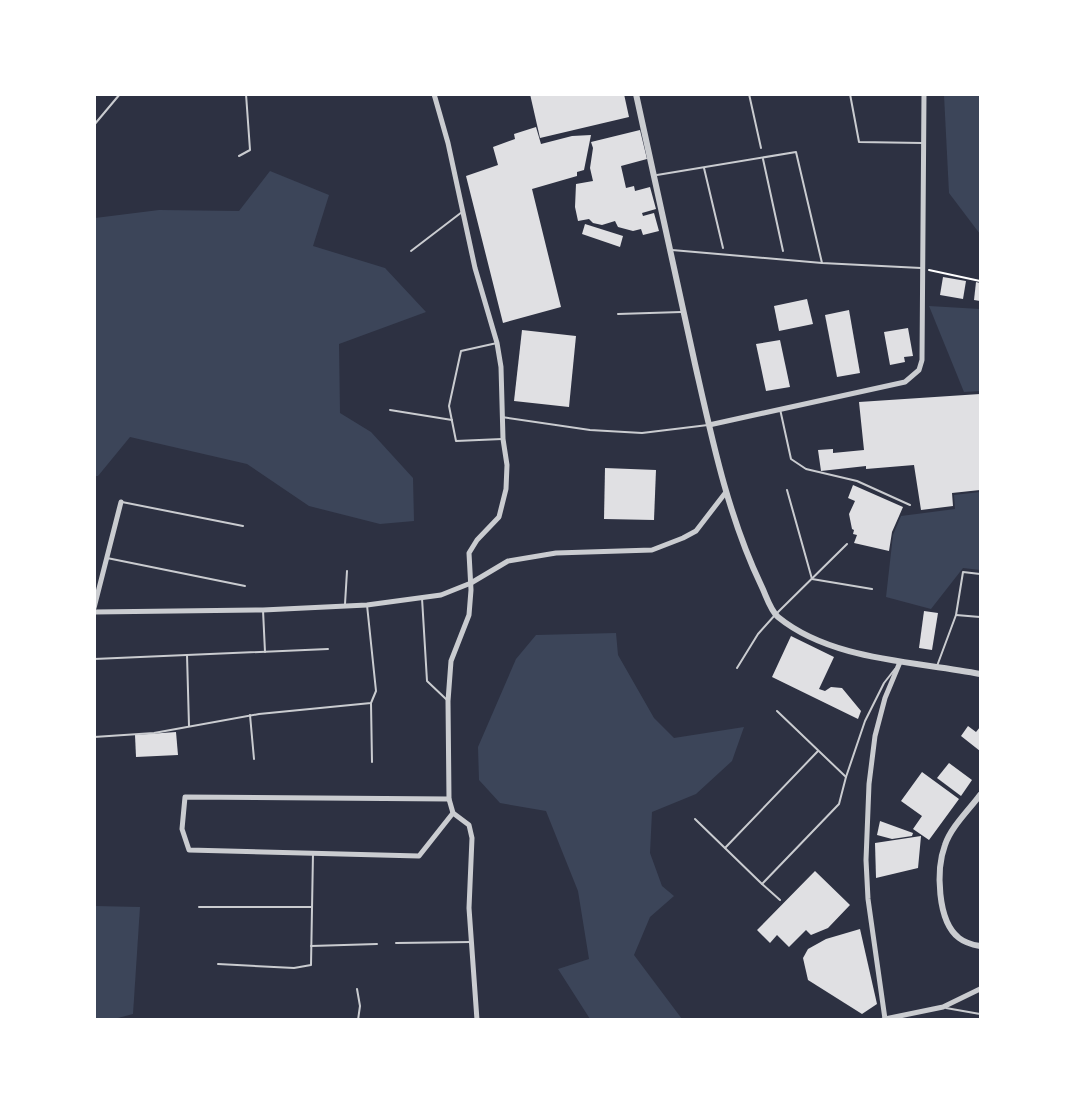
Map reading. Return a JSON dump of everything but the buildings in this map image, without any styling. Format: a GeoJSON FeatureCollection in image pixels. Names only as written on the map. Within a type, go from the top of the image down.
{"type":"FeatureCollection","features":[{"type":"Feature","properties":{"kind":"street"},"geometry":{"type":"LineString","coordinates":[[434,94],[448,143],[478,280],[501,367],[503,439],[507,465],[506,489],[499,517],[477,540],[469,553],[471,583],[469,615],[451,660],[448,701],[449,799],[453,813],[468,825],[472,838],[469,908],[477,1020]]}},
{"type":"Feature","properties":{"kind":"street"},"geometry":{"type":"LineString","coordinates":[[636,94],[683,312],[726,492],[755,572],[775,615],[808,636],[841,648],[900,662],[981,674]]}},
{"type":"Feature","properties":{"kind":"street"},"geometry":{"type":"LineString","coordinates":[[709,424],[905,382],[918,370],[922,360],[924,94]]}},
{"type":"Feature","properties":{"kind":"street"},"geometry":{"type":"LineString","coordinates":[[121,501],[94,610],[262,610],[367,605],[441,595],[471,583],[508,561],[556,553],[652,550],[696,531],[726,492]]}},
{"type":"Feature","properties":{"kind":"street"},"geometry":{"type":"LineString","coordinates":[[900,662],[885,698],[875,736],[866,849],[868,899],[884,1019],[943,1007],[981,989]]}},
{"type":"Feature","properties":{"kind":"street"},"geometry":{"type":"LineString","coordinates":[[981,795],[945,844],[940,872],[940,895],[950,929],[960,939],[981,946]]}},
{"type":"Feature","properties":{"kind":"street"},"geometry":{"type":"LineString","coordinates":[[449,799],[185,796],[182,829],[189,850],[419,856],[453,813]]}},
{"type":"Feature","properties":{"kind":"lane"},"geometry":{"type":"LineString","coordinates":[[94,125],[120,94]]}},
{"type":"Feature","properties":{"kind":"lane"},"geometry":{"type":"LineString","coordinates":[[239,156],[250,150],[246,94]]}},
{"type":"Feature","properties":{"kind":"lane"},"geometry":{"type":"LineString","coordinates":[[749,94],[761,148]]}},
{"type":"Feature","properties":{"kind":"lane"},"geometry":{"type":"LineString","coordinates":[[850,94],[859,142],[924,143]]}},
{"type":"Feature","properties":{"kind":"lane"},"geometry":{"type":"LineString","coordinates":[[654,176],[796,152],[822,263]]}},
{"type":"Feature","properties":{"kind":"lane"},"geometry":{"type":"LineString","coordinates":[[763,159],[783,251]]}},
{"type":"Feature","properties":{"kind":"lane"},"geometry":{"type":"LineString","coordinates":[[704,168],[723,248]]}},
{"type":"Feature","properties":{"kind":"lane"},"geometry":{"type":"LineString","coordinates":[[411,251],[462,212]]}},
{"type":"Feature","properties":{"kind":"lane"},"geometry":{"type":"LineString","coordinates":[[669,250],[822,263],[923,268]]}},
{"type":"Feature","properties":{"kind":"lane"},"geometry":{"type":"LineString","coordinates":[[618,314],[683,312]]}},
{"type":"Feature","properties":{"kind":"lane"},"geometry":{"type":"LineString","coordinates":[[496,343],[461,351],[449,406],[456,441],[503,439]]}},
{"type":"Feature","properties":{"kind":"lane"},"geometry":{"type":"LineString","coordinates":[[780,409],[791,459],[806,468],[857,481],[910,505]]}},
{"type":"Feature","properties":{"kind":"lane"},"geometry":{"type":"LineString","coordinates":[[390,410],[452,420]]}},
{"type":"Feature","properties":{"kind":"lane"},"geometry":{"type":"LineString","coordinates":[[502,417],[590,430],[642,433],[709,424]]}},
{"type":"Feature","properties":{"kind":"lane"},"geometry":{"type":"LineString","coordinates":[[787,490],[812,579]]}},
{"type":"Feature","properties":{"kind":"lane"},"geometry":{"type":"LineString","coordinates":[[121,501],[243,526]]}},
{"type":"Feature","properties":{"kind":"lane"},"geometry":{"type":"LineString","coordinates":[[737,668],[758,634],[847,544]]}},
{"type":"Feature","properties":{"kind":"lane"},"geometry":{"type":"LineString","coordinates":[[107,558],[245,586]]}},
{"type":"Feature","properties":{"kind":"lane"},"geometry":{"type":"LineString","coordinates":[[345,606],[347,571]]}},
{"type":"Feature","properties":{"kind":"lane"},"geometry":{"type":"LineString","coordinates":[[937,666],[956,615],[963,572],[981,574]]}},
{"type":"Feature","properties":{"kind":"lane"},"geometry":{"type":"LineString","coordinates":[[812,579],[872,589]]}},
{"type":"Feature","properties":{"kind":"lane"},"geometry":{"type":"LineString","coordinates":[[422,598],[427,681],[448,701]]}},
{"type":"Feature","properties":{"kind":"lane"},"geometry":{"type":"LineString","coordinates":[[367,605],[376,691],[371,703],[372,762]]}},
{"type":"Feature","properties":{"kind":"lane"},"geometry":{"type":"LineString","coordinates":[[262,610],[265,652]]}},
{"type":"Feature","properties":{"kind":"lane"},"geometry":{"type":"LineString","coordinates":[[956,615],[981,617]]}},
{"type":"Feature","properties":{"kind":"lane"},"geometry":{"type":"LineString","coordinates":[[94,659],[328,649]]}},
{"type":"Feature","properties":{"kind":"lane"},"geometry":{"type":"LineString","coordinates":[[187,655],[189,726]]}},
{"type":"Feature","properties":{"kind":"lane"},"geometry":{"type":"LineString","coordinates":[[762,884],[839,804],[865,721],[884,683],[900,662]]}},
{"type":"Feature","properties":{"kind":"lane"},"geometry":{"type":"LineString","coordinates":[[94,736],[154,733],[250,715],[371,703]]}},
{"type":"Feature","properties":{"kind":"lane"},"geometry":{"type":"LineString","coordinates":[[777,711],[846,777]]}},
{"type":"Feature","properties":{"kind":"lane"},"geometry":{"type":"LineString","coordinates":[[250,715],[254,759]]}},
{"type":"Feature","properties":{"kind":"lane"},"geometry":{"type":"LineString","coordinates":[[725,848],[818,751]]}},
{"type":"Feature","properties":{"kind":"lane"},"geometry":{"type":"LineString","coordinates":[[695,819],[780,900]]}},
{"type":"Feature","properties":{"kind":"lane"},"geometry":{"type":"LineString","coordinates":[[218,964],[294,968],[311,965],[313,853]]}},
{"type":"Feature","properties":{"kind":"lane"},"geometry":{"type":"LineString","coordinates":[[199,908],[312,907]]}},
{"type":"Feature","properties":{"kind":"lane"},"geometry":{"type":"LineString","coordinates":[[396,943],[471,942]]}},
{"type":"Feature","properties":{"kind":"lane"},"geometry":{"type":"LineString","coordinates":[[311,946],[377,944]]}},
{"type":"Feature","properties":{"kind":"lane"},"geometry":{"type":"LineString","coordinates":[[357,989],[360,1006],[358,1020]]}},
{"type":"Feature","properties":{"kind":"lane"},"geometry":{"type":"LineString","coordinates":[[943,1007],[981,1014]]}},
{"type":"Feature","properties":{"kind":"path"},"geometry":{"type":"LineString","coordinates":[[923,268],[981,281]]}},
{"type":"Feature","properties":{"kind":"shaded area"},"geometry":{"type":"Polygon","coordinates":[[[944,95],[980,95],[980,234],[949,193],[944,95]]]}},
{"type":"Feature","properties":{"kind":"shaded area"},"geometry":{"type":"Polygon","coordinates":[[[270,171],[329,195],[313,246],[385,268],[426,312],[339,344],[340,413],[371,432],[413,478],[414,521],[380,524],[309,506],[247,464],[130,437],[98,476],[95,476],[95,218],[159,210],[239,211],[270,171]]]}},
{"type":"Feature","properties":{"kind":"shaded area"},"geometry":{"type":"Polygon","coordinates":[[[929,306],[980,309],[980,391],[964,392],[929,306]]]}},
{"type":"Feature","properties":{"kind":"shaded area"},"geometry":{"type":"Polygon","coordinates":[[[980,492],[980,570],[963,568],[931,609],[886,597],[893,535],[901,516],[955,509],[954,495],[980,492]]]}},
{"type":"Feature","properties":{"kind":"shaded area"},"geometry":{"type":"Polygon","coordinates":[[[616,633],[618,655],[654,718],[674,738],[744,727],[732,761],[696,794],[652,812],[650,853],[662,886],[674,896],[650,917],[634,955],[682,1019],[590,1019],[558,969],[589,959],[578,891],[546,811],[500,803],[479,780],[478,747],[516,659],[536,635],[616,633]]]}},
{"type":"Feature","properties":{"kind":"shaded area"},"geometry":{"type":"Polygon","coordinates":[[[95,906],[140,907],[133,1014],[114,1019],[95,1019],[95,906]]]}}]}
